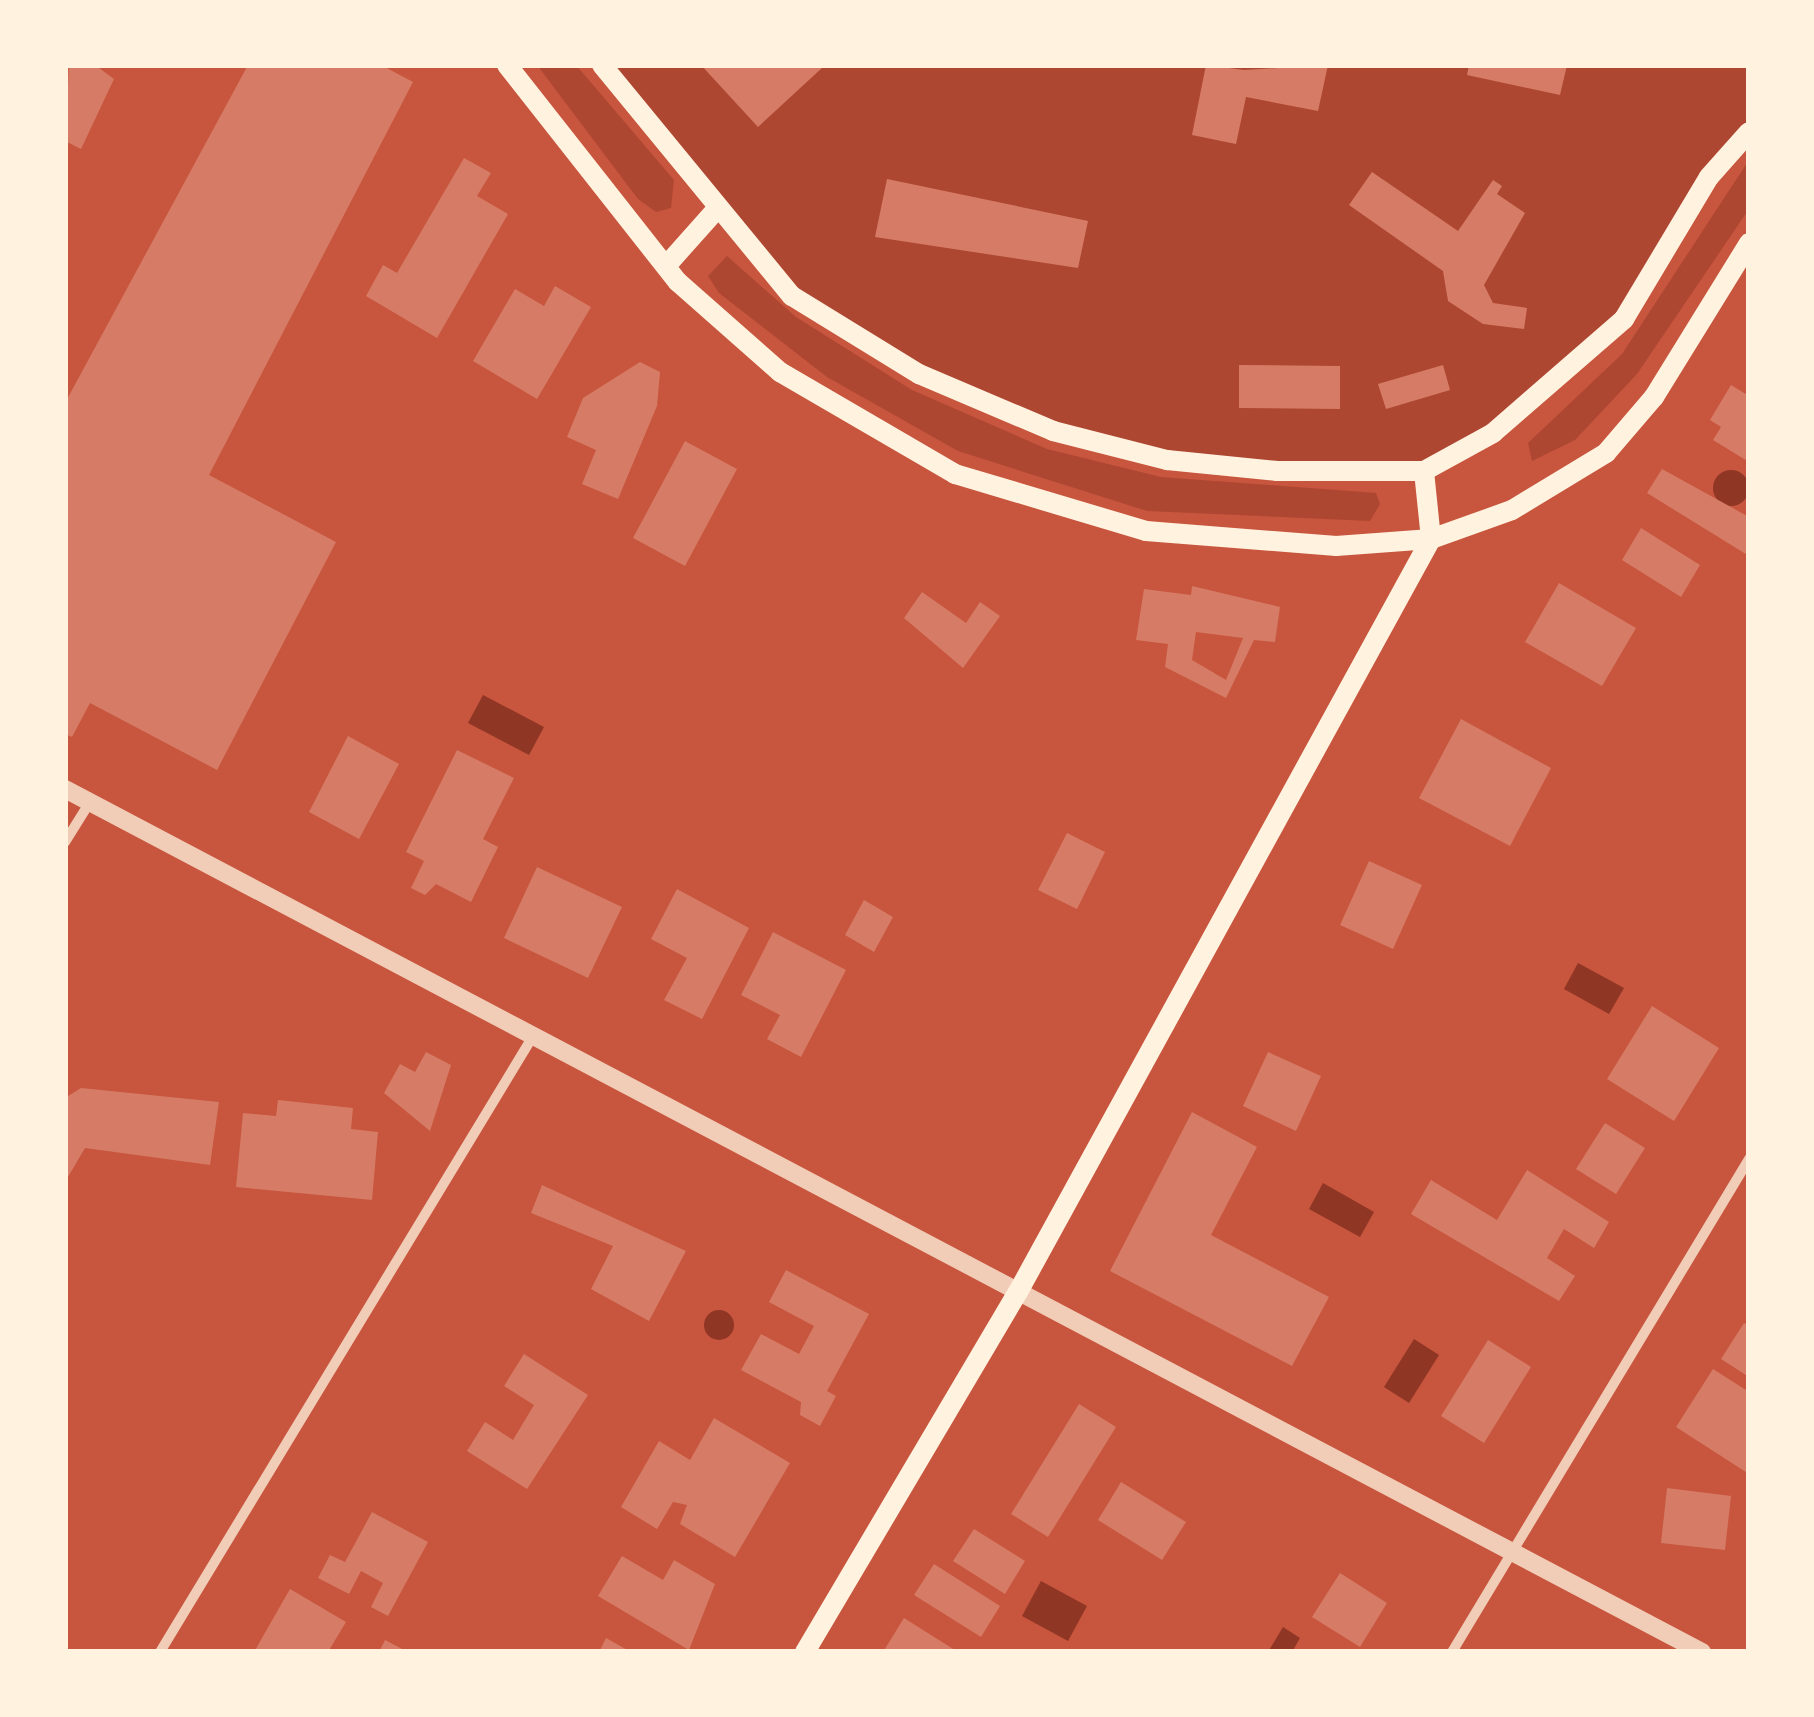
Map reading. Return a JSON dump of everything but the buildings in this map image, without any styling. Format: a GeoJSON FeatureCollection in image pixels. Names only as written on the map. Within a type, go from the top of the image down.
{"type":"FeatureCollection","features":[{"type":"Feature","properties":{"kind":"main road"},"geometry":{"type":"LineString","coordinates":[[507,65],[666,266],[780,372],[904,451],[1031,502],[1240,544],[1431,539],[1512,510],[1606,453],[1654,397],[1749,243]]}},
{"type":"Feature","properties":{"kind":"main road"},"geometry":{"type":"LineString","coordinates":[[602,65],[715,211],[792,296],[920,374],[1052,431],[1203,464],[1424,471],[1553,390],[1624,320],[1709,177],[1749,132]]}},
{"type":"Feature","properties":{"kind":"main road"},"geometry":{"type":"LineString","coordinates":[[666,266],[715,211]]}},
{"type":"Feature","properties":{"kind":"main road"},"geometry":{"type":"LineString","coordinates":[[805,1652],[1018,1292],[1431,539],[1424,471]]}},
{"type":"Feature","properties":{"kind":"street"},"geometry":{"type":"LineString","coordinates":[[65,788],[1018,1292],[1515,1548],[1702,1652]]}},
{"type":"Feature","properties":{"kind":"street"},"geometry":{"type":"LineString","coordinates":[[65,842],[90,802]]}},
{"type":"Feature","properties":{"kind":"street"},"geometry":{"type":"LineString","coordinates":[[160,1652],[532,1036]]}},
{"type":"Feature","properties":{"kind":"street"},"geometry":{"type":"LineString","coordinates":[[1452,1652],[1749,1159]]}},
{"type":"Feature","properties":{"kind":"shaded area"},"geometry":{"type":"Polygon","coordinates":[[[537,65],[576,65],[674,180],[671,208],[656,212],[638,199],[537,65]]]}},
{"type":"Feature","properties":{"kind":"shaded area"},"geometry":{"type":"Polygon","coordinates":[[[602,65],[1749,65],[1749,132],[1624,319],[1553,389],[1424,471],[1167,460],[919,374],[792,296],[602,65]]]}},
{"type":"Feature","properties":{"kind":"shaded area"},"geometry":{"type":"Polygon","coordinates":[[[1749,160],[1749,209],[1637,374],[1575,440],[1532,461],[1528,443],[1622,354],[1749,160]]]}},
{"type":"Feature","properties":{"kind":"shaded area"},"geometry":{"type":"Polygon","coordinates":[[[727,256],[796,317],[912,390],[1047,449],[1161,477],[1376,493],[1380,504],[1370,521],[1147,511],[958,451],[827,377],[719,293],[708,276],[727,256]]]}},
{"type":"Feature","properties":{"kind":"shaded area"},"geometry":{"type":"Polygon","coordinates":[[[1731,470],[1744,475],[1749,488],[1744,501],[1731,506],[1718,501],[1713,488],[1718,475],[1731,470]]]}},
{"type":"Feature","properties":{"kind":"shaded area"},"geometry":{"type":"Polygon","coordinates":[[[483,695],[544,727],[529,755],[468,723],[483,695]]]}},
{"type":"Feature","properties":{"kind":"shaded area"},"geometry":{"type":"Polygon","coordinates":[[[1578,963],[1624,988],[1609,1014],[1564,989],[1578,963]]]}},
{"type":"Feature","properties":{"kind":"shaded area"},"geometry":{"type":"Polygon","coordinates":[[[1323,1183],[1374,1212],[1360,1237],[1309,1209],[1323,1183]]]}},
{"type":"Feature","properties":{"kind":"shaded area"},"geometry":{"type":"Polygon","coordinates":[[[719,1310],[730,1314],[734,1325],[730,1336],[719,1340],[708,1336],[704,1325],[708,1314],[719,1310]]]}},
{"type":"Feature","properties":{"kind":"shaded area"},"geometry":{"type":"Polygon","coordinates":[[[1414,1339],[1439,1355],[1409,1403],[1384,1387],[1414,1339]]]}},
{"type":"Feature","properties":{"kind":"shaded area"},"geometry":{"type":"Polygon","coordinates":[[[1041,1581],[1087,1606],[1068,1641],[1022,1616],[1041,1581]]]}},
{"type":"Feature","properties":{"kind":"shaded area"},"geometry":{"type":"Polygon","coordinates":[[[1283,1627],[1300,1638],[1292,1652],[1268,1652],[1283,1627]]]}}]}
